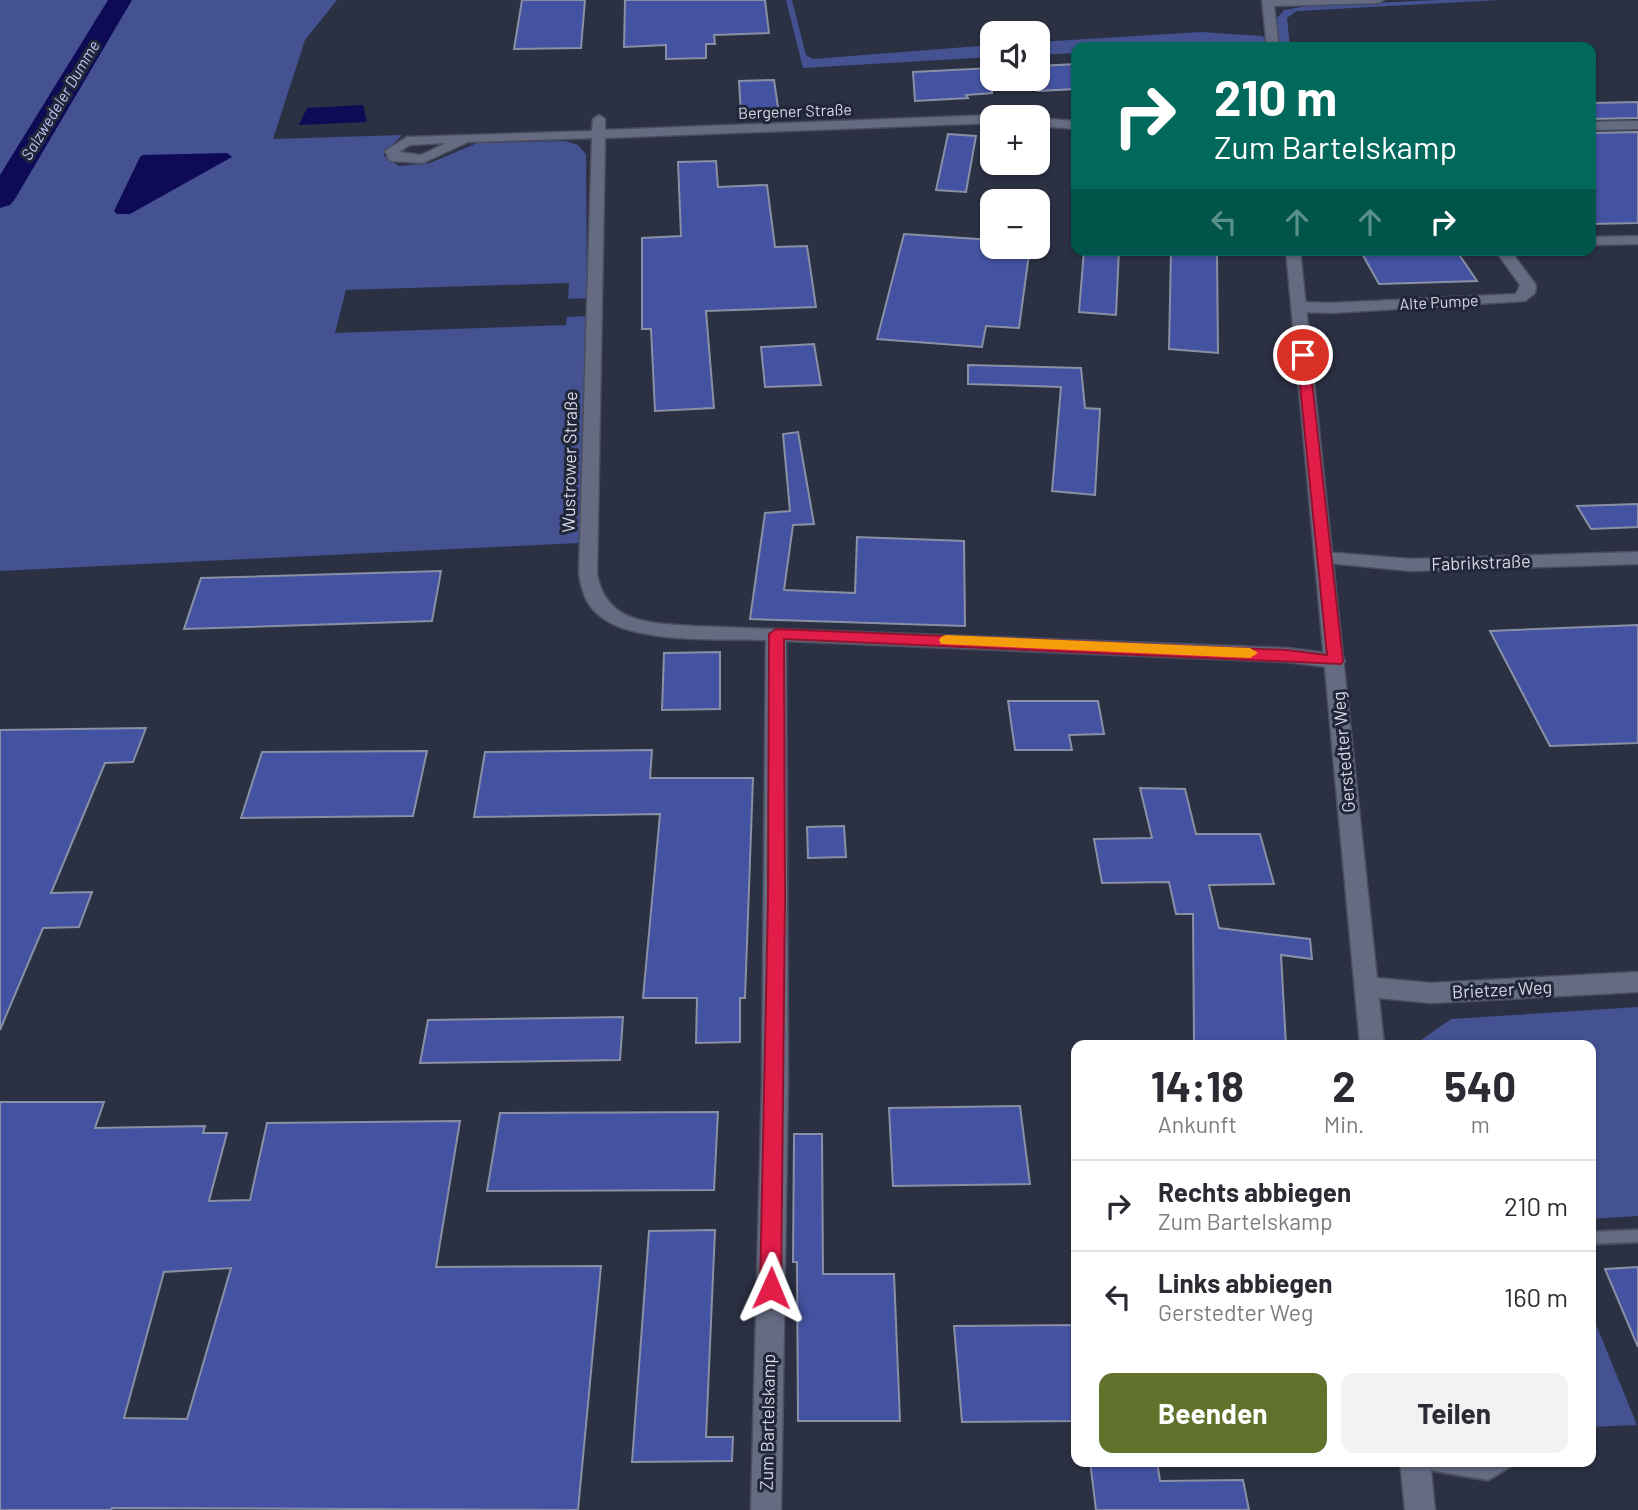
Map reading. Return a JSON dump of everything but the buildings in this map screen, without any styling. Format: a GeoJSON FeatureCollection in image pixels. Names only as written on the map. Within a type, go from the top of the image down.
{"type":"FeatureCollection","features":[{"type":"Feature","properties":{"kind":"street"},"geometry":{"type":"LineString","coordinates":[[1272,42],[1268,2],[1378,0]]}},
{"type":"Feature","properties":{"kind":"street","name":"Bergener Straße"},"geometry":{"type":"LineString","coordinates":[[467,138],[599,127],[980,119]]}},
{"type":"Feature","properties":{"kind":"street"},"geometry":{"type":"LineString","coordinates":[[1050,123],[1071,125]]}},
{"type":"Feature","properties":{"kind":"street"},"geometry":{"type":"LineString","coordinates":[[1596,126],[1638,125]]}},
{"type":"Feature","properties":{"kind":"street","name":"Wustrower Straße"},"geometry":{"type":"LineString","coordinates":[[599,127],[587,573],[589,586],[603,609],[626,623],[674,629],[776,634]]}},
{"type":"Feature","properties":{"kind":"street"},"geometry":{"type":"LineString","coordinates":[[1596,241],[1638,240]]}},
{"type":"Feature","properties":{"kind":"street","name":"Gerstedter Weg"},"geometry":{"type":"LineString","coordinates":[[1294,256],[1372,1040]]}},
{"type":"Feature","properties":{"kind":"street","name":"Alte Pumpe"},"geometry":{"type":"LineString","coordinates":[[1299,307],[1332,308],[1520,298],[1527,293],[1528,285],[1506,256]]}},
{"type":"Feature","properties":{"kind":"street","name":"Fabrikstraße"},"geometry":{"type":"LineString","coordinates":[[1324,558],[1411,565],[1638,558]]}},
{"type":"Feature","properties":{"kind":"street"},"geometry":{"type":"LineString","coordinates":[[776,634],[1287,655],[1335,661]]}},
{"type":"Feature","properties":{"kind":"street","name":"Zum Bartelskamp"},"geometry":{"type":"LineString","coordinates":[[766,1510],[776,977],[776,634]]}},
{"type":"Feature","properties":{"kind":"street","name":"Brietzer Weg"},"geometry":{"type":"LineString","coordinates":[[1367,987],[1431,993],[1638,982]]}},
{"type":"Feature","properties":{"kind":"street"},"geometry":{"type":"LineString","coordinates":[[1417,1467],[1420,1510]]}},
{"type":"Feature","properties":{"kind":"lane"},"geometry":{"type":"LineString","coordinates":[[1596,1238],[1638,1236]]}},
{"type":"Feature","properties":{"kind":"lane"},"geometry":{"type":"LineString","coordinates":[[1456,1467],[1488,1472],[1496,1467]]}},
{"type":"Feature","properties":{"kind":"shaded area"},"geometry":{"type":"Polygon","coordinates":[[[0,0],[337,0],[305,40],[273,139],[402,135],[383,155],[399,166],[430,163],[477,143],[565,141],[578,145],[586,154],[587,298],[568,299],[569,283],[346,290],[335,333],[566,325],[567,317],[586,316],[579,543],[0,571],[0,0]]]}},
{"type":"Feature","properties":{"kind":"shaded area"},"geometry":{"type":"Polygon","coordinates":[[[786,0],[792,0],[806,55],[813,59],[980,46],[980,58],[803,68],[786,0]]]}},
{"type":"Feature","properties":{"kind":"shaded area"},"geometry":{"type":"Polygon","coordinates":[[[1500,0],[1297,11],[1287,18],[1289,42],[1279,42],[1277,18],[1284,10],[1308,6],[1500,0]]]}},
{"type":"Feature","properties":{"kind":"shaded area"},"geometry":{"type":"Polygon","coordinates":[[[1201,32],[1261,36],[1265,42],[1071,42],[1071,53],[1050,54],[1050,41],[1201,32]]]}},
{"type":"Feature","properties":{"kind":"shaded area"},"geometry":{"type":"Polygon","coordinates":[[[363,105],[367,122],[299,125],[307,108],[363,105]]]}},
{"type":"Feature","properties":{"kind":"shaded area"},"geometry":{"type":"Polygon","coordinates":[[[227,153],[232,157],[130,214],[117,214],[114,211],[143,155],[227,153]]]}},
{"type":"Feature","properties":{"kind":"shaded area"},"geometry":{"type":"Polygon","coordinates":[[[1638,1007],[1638,1216],[1596,1219],[1596,1040],[1421,1040],[1451,1019],[1638,1007]]]}},
{"type":"Feature","properties":{"kind":"shaded area"},"geometry":{"type":"Polygon","coordinates":[[[1596,1324],[1637,1425],[1596,1427],[1596,1324]]]}},
{"type":"Feature","properties":{"kind":"waterway","name":"Salzwedeler Dumme"},"geometry":{"type":"LineString","coordinates":[[0,199],[120,0]]}},
{"type":"Feature","properties":{"kind":"slow traffic"},"geometry":{"type":"LineString","coordinates":[[946,640],[1250,653]]}},
{"type":"Feature","properties":{"kind":"route"},"geometry":{"type":"LineString","coordinates":[[771,1288],[777,898],[776,634],[1287,655],[1335,661],[1303,355]]}}]}
